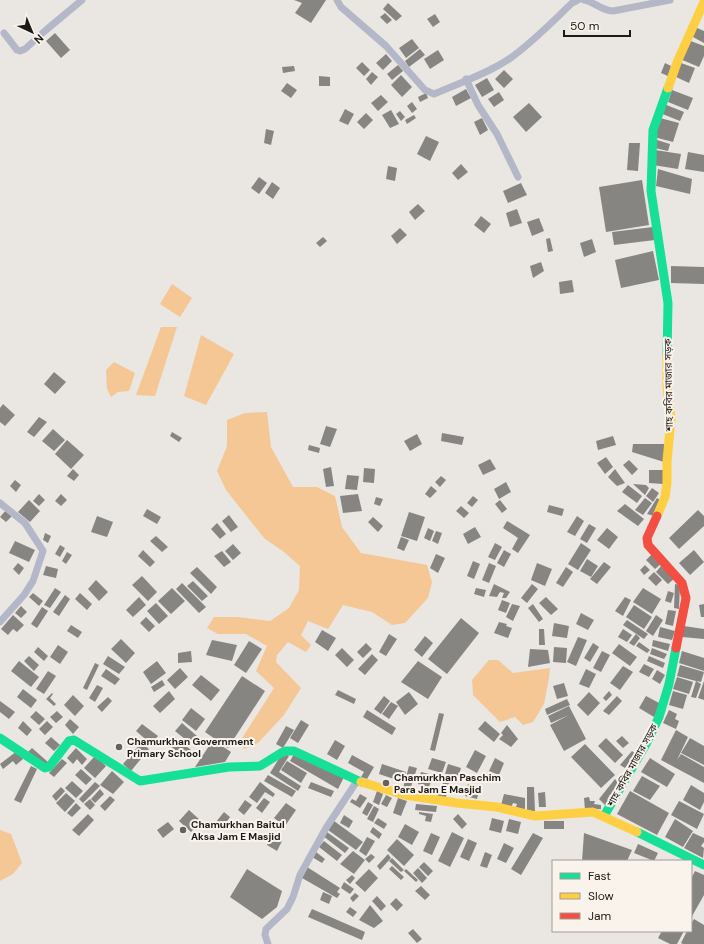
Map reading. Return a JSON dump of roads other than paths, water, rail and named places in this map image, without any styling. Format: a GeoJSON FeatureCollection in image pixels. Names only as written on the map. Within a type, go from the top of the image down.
{"type":"FeatureCollection","features":[{"type":"Feature","properties":{"kind":"street"},"geometry":{"type":"LineString","coordinates":[[4,33],[16,50],[20,51],[25,49],[82,0]]}},
{"type":"Feature","properties":{"kind":"street"},"geometry":{"type":"LineString","coordinates":[[337,0],[341,7],[386,46],[425,90],[434,94],[484,73],[509,59],[572,3],[578,0]]}},
{"type":"Feature","properties":{"kind":"street"},"geometry":{"type":"LineString","coordinates":[[584,0],[588,0],[606,10],[613,11],[670,0]]}},
{"type":"Feature","properties":{"kind":"street","name":"শাহ কবির মাজার সড়ক"},"geometry":{"type":"LineString","coordinates":[[604,816],[646,744],[659,717],[669,684],[686,598],[682,583],[648,545],[647,538],[665,497],[670,419],[667,387],[668,303],[651,191],[653,130],[678,60],[704,4]]}},
{"type":"Feature","properties":{"kind":"street"},"geometry":{"type":"LineString","coordinates":[[466,80],[478,105],[497,134],[518,177]]}},
{"type":"Feature","properties":{"kind":"street"},"geometry":{"type":"LineString","coordinates":[[0,503],[25,523],[43,551],[33,581],[24,595],[0,622]]}},
{"type":"Feature","properties":{"kind":"street"},"geometry":{"type":"LineString","coordinates":[[0,738],[45,768],[49,767],[69,741],[74,740],[140,781],[229,767],[260,766],[281,752],[294,751],[357,781],[405,795],[457,803],[497,807],[536,816],[593,812],[704,864]]}},
{"type":"Feature","properties":{"kind":"street"},"geometry":{"type":"LineString","coordinates":[[268,944],[265,935],[266,929],[287,909],[293,897],[300,875],[326,828],[357,781]]}},
{"type":"Feature","properties":{"kind":"place","name":"Chamurkhan Government Primary School"},"geometry":{"type":"Point","coordinates":[119,747]}},
{"type":"Feature","properties":{"kind":"place","name":"Chamurkhan Paschim Para Jam E Masjid"},"geometry":{"type":"Point","coordinates":[386,783]}},
{"type":"Feature","properties":{"kind":"place","name":"Chamurkhan Baitul Aksa Jam E Masjid"},"geometry":{"type":"Point","coordinates":[183,830]}}]}
